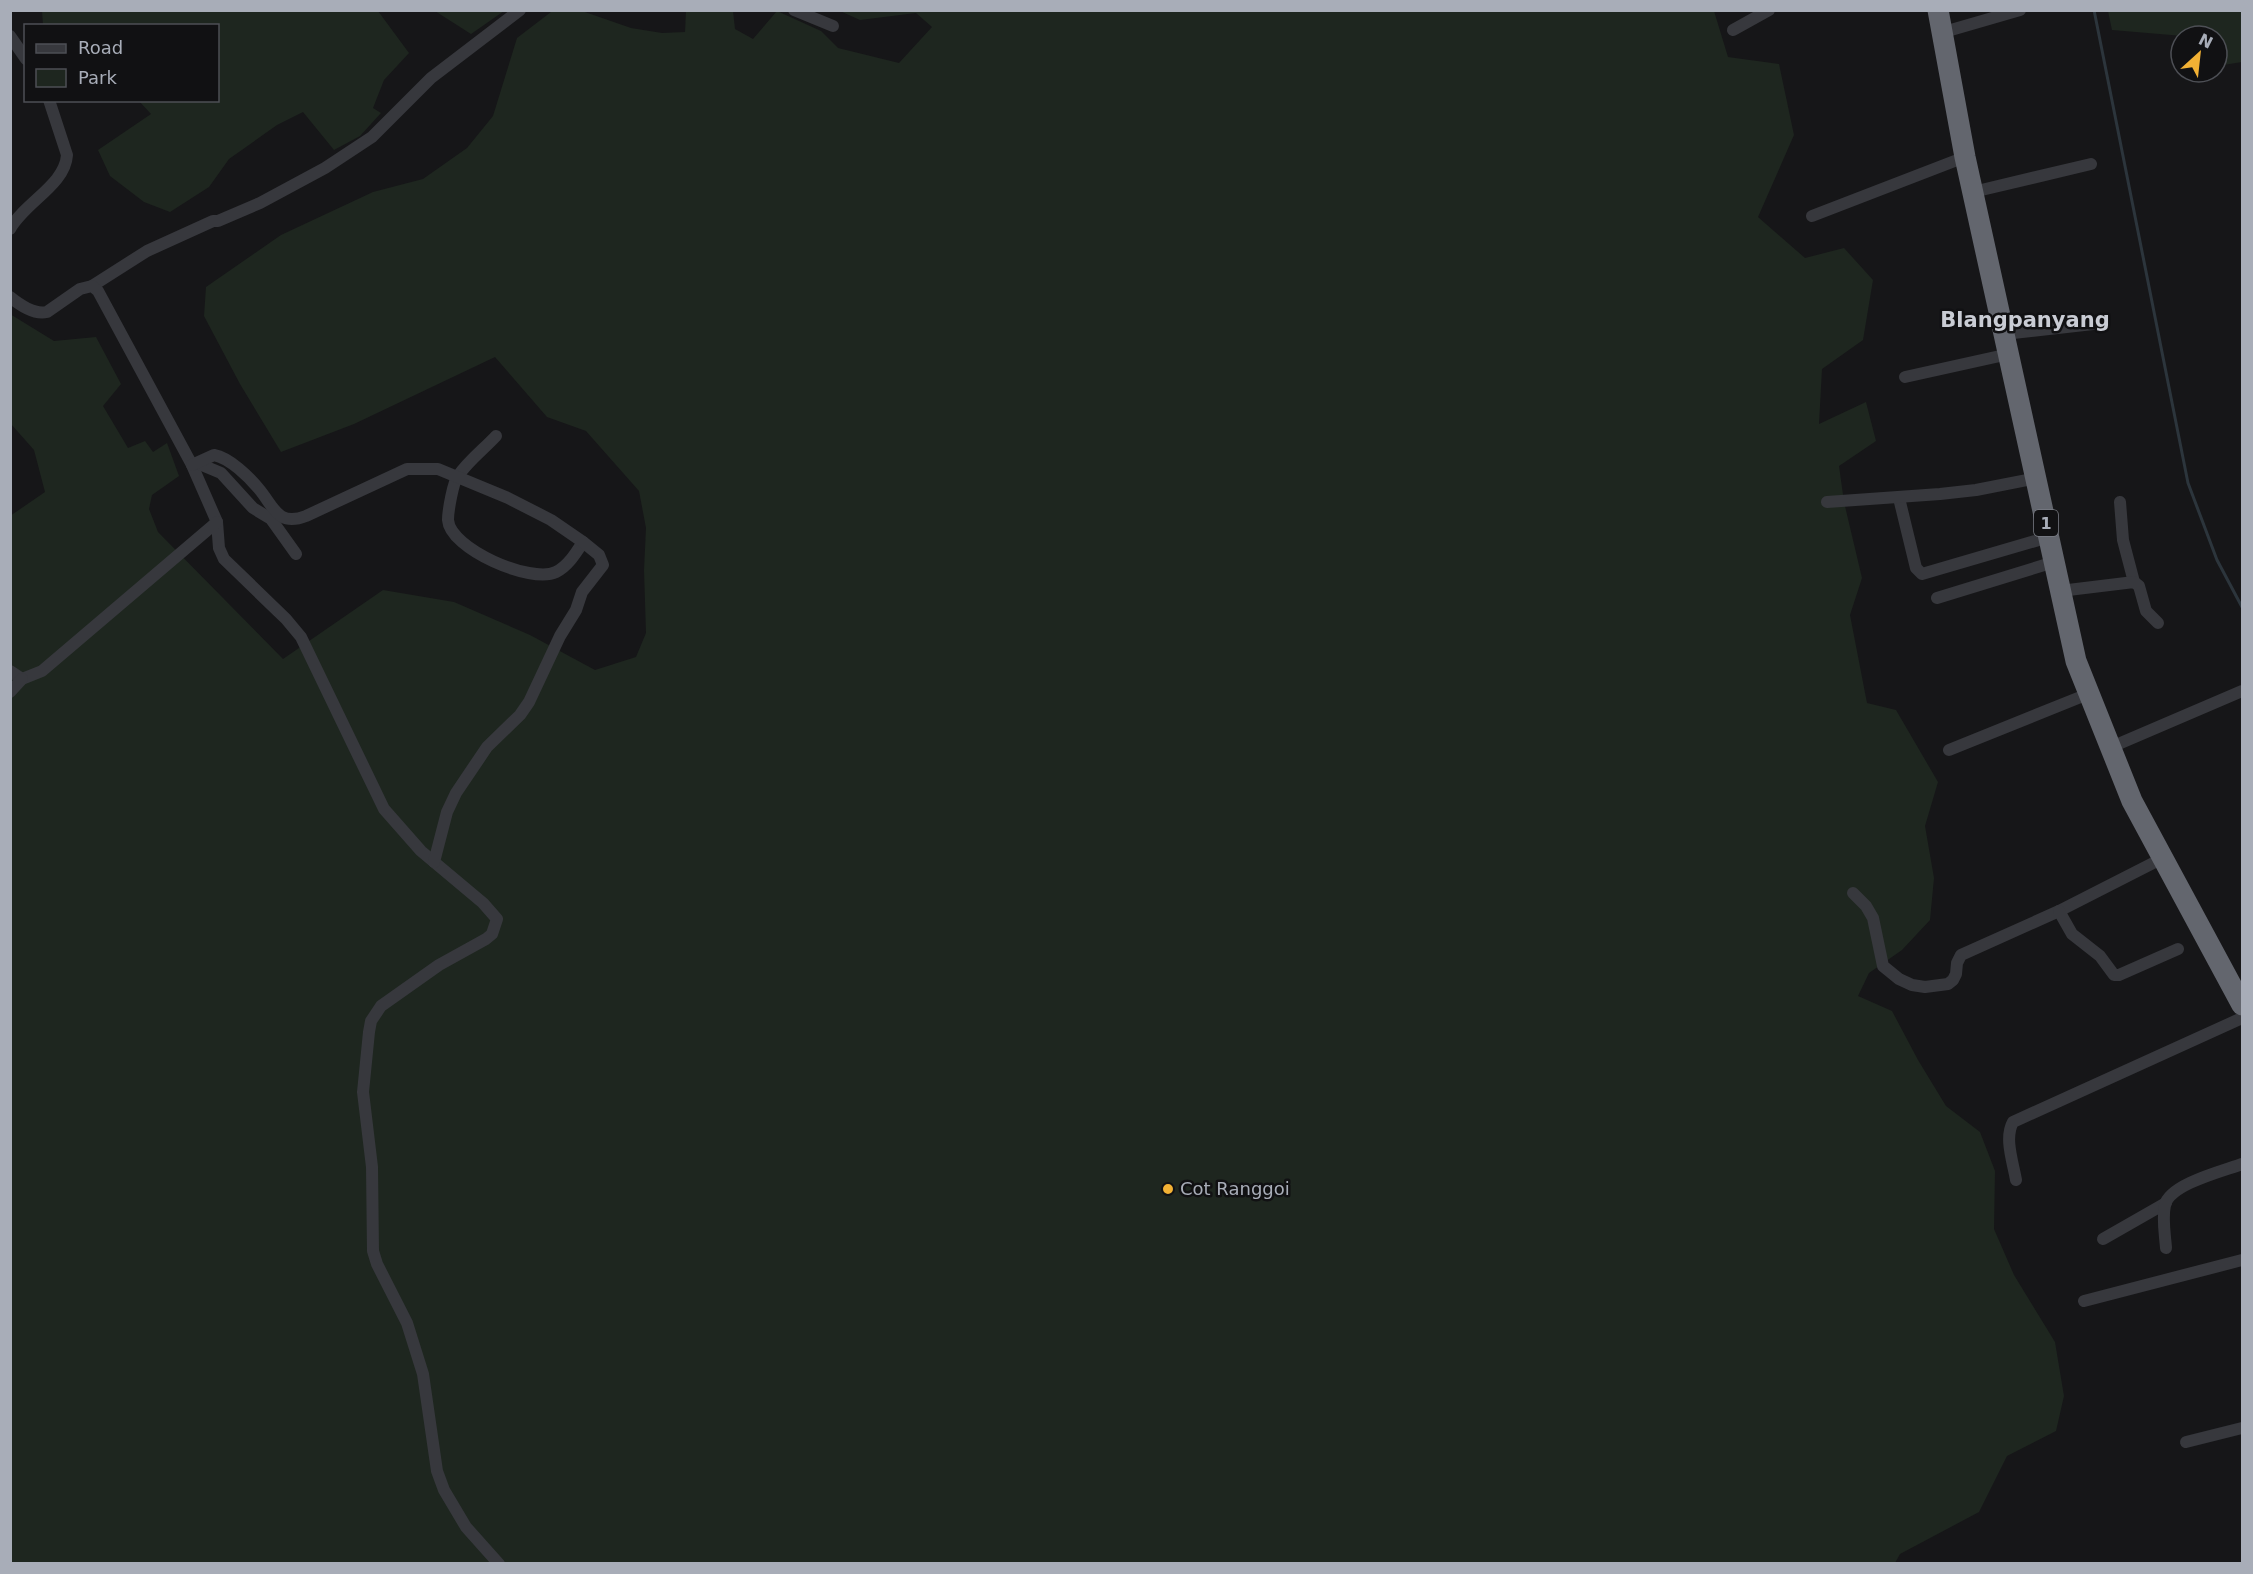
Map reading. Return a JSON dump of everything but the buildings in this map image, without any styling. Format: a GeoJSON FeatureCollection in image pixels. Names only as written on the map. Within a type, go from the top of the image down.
{"type":"FeatureCollection","features":[{"type":"Feature","properties":{"kind":"highway","name":"1"},"geometry":{"type":"LineString","coordinates":[[1938,10],[1944,32],[1965,157],[2076,661],[2132,801],[2242,1005]]}},
{"type":"Feature","properties":{"kind":"street"},"geometry":{"type":"LineString","coordinates":[[10,297],[31,311],[47,312],[80,289],[92,286],[147,251],[213,221],[260,203],[325,168],[372,137],[431,78],[520,10]]}},
{"type":"Feature","properties":{"kind":"street"},"geometry":{"type":"LineString","coordinates":[[794,10],[833,26]]}},
{"type":"Feature","properties":{"kind":"street"},"geometry":{"type":"LineString","coordinates":[[1732,30],[1769,10]]}},
{"type":"Feature","properties":{"kind":"street"},"geometry":{"type":"LineString","coordinates":[[1944,32],[2020,10]]}},
{"type":"Feature","properties":{"kind":"street"},"geometry":{"type":"LineString","coordinates":[[10,36],[24,56]]}},
{"type":"Feature","properties":{"kind":"street"},"geometry":{"type":"LineString","coordinates":[[11,226],[25,208],[58,179],[66,165],[67,155],[50,102]]}},
{"type":"Feature","properties":{"kind":"street"},"geometry":{"type":"LineString","coordinates":[[1812,216],[1965,157]]}},
{"type":"Feature","properties":{"kind":"street"},"geometry":{"type":"LineString","coordinates":[[1973,192],[2091,164]]}},
{"type":"Feature","properties":{"kind":"street"},"geometry":{"type":"LineString","coordinates":[[92,286],[100,294],[194,464],[217,522],[219,548],[224,560],[286,619],[301,637],[384,809],[400,829],[434,862],[483,903],[496,919],[492,934],[486,939],[439,965],[388,1000],[376,1013],[371,1022],[363,1069],[363,1092],[372,1167],[373,1251],[377,1264],[407,1323],[423,1374],[437,1471],[444,1490],[466,1527],[498,1563]]}},
{"type":"Feature","properties":{"kind":"street"},"geometry":{"type":"LineString","coordinates":[[1905,377],[2006,344],[2093,324]]}},
{"type":"Feature","properties":{"kind":"street"},"geometry":{"type":"LineString","coordinates":[[496,436],[456,477],[448,522],[463,542],[479,555],[525,573],[541,575],[556,573],[571,560],[583,542]]}},
{"type":"Feature","properties":{"kind":"street"},"geometry":{"type":"LineString","coordinates":[[194,464],[214,455],[225,459],[254,483],[273,511],[280,517],[290,520],[306,516],[407,469],[421,467],[438,469],[508,498],[551,520],[599,555],[603,564],[582,592],[576,610],[560,636],[529,702],[520,715],[487,747],[456,793],[447,812],[434,862]]}},
{"type":"Feature","properties":{"kind":"street"},"geometry":{"type":"LineString","coordinates":[[194,464],[221,473],[253,508],[271,519],[296,555]]}},
{"type":"Feature","properties":{"kind":"street"},"geometry":{"type":"LineString","coordinates":[[1827,502],[1976,490],[2037,478]]}},
{"type":"Feature","properties":{"kind":"street"},"geometry":{"type":"LineString","coordinates":[[1899,498],[1916,568],[1922,574],[2049,537]]}},
{"type":"Feature","properties":{"kind":"street"},"geometry":{"type":"LineString","coordinates":[[2120,502],[2123,540],[2134,582],[2139,586],[2146,611],[2158,623]]}},
{"type":"Feature","properties":{"kind":"street"},"geometry":{"type":"LineString","coordinates":[[10,692],[22,679],[42,671],[217,522]]}},
{"type":"Feature","properties":{"kind":"street"},"geometry":{"type":"LineString","coordinates":[[1937,598],[2054,562]]}},
{"type":"Feature","properties":{"kind":"street"},"geometry":{"type":"LineString","coordinates":[[2060,591],[2134,582]]}},
{"type":"Feature","properties":{"kind":"street"},"geometry":{"type":"LineString","coordinates":[[10,671],[22,679]]}},
{"type":"Feature","properties":{"kind":"street"},"geometry":{"type":"LineString","coordinates":[[2109,748],[2242,691]]}},
{"type":"Feature","properties":{"kind":"street"},"geometry":{"type":"LineString","coordinates":[[1949,750],[2088,694]]}},
{"type":"Feature","properties":{"kind":"street"},"geometry":{"type":"LineString","coordinates":[[1853,893],[1866,906],[1873,918],[1882,966],[1899,979],[1912,985],[1925,987],[1948,984],[1953,980],[1961,955],[2059,911],[2163,858]]}},
{"type":"Feature","properties":{"kind":"street"},"geometry":{"type":"LineString","coordinates":[[2059,911],[2072,934],[2100,956],[2114,975],[2119,975],[2178,949]]}},
{"type":"Feature","properties":{"kind":"street"},"geometry":{"type":"LineString","coordinates":[[2016,1180],[2009,1140],[2009,1129],[2013,1122],[2242,1018]]}},
{"type":"Feature","properties":{"kind":"street"},"geometry":{"type":"LineString","coordinates":[[2166,1248],[2164,1217],[2166,1203],[2172,1194],[2181,1187],[2242,1164]]}},
{"type":"Feature","properties":{"kind":"street"},"geometry":{"type":"LineString","coordinates":[[2103,1239],[2166,1203]]}},
{"type":"Feature","properties":{"kind":"street"},"geometry":{"type":"LineString","coordinates":[[2084,1301],[2242,1260]]}},
{"type":"Feature","properties":{"kind":"street"},"geometry":{"type":"LineString","coordinates":[[2186,1442],[2242,1428]]}},
{"type":"Feature","properties":{"kind":"green space"},"geometry":{"type":"Polygon","coordinates":[[[42,11],[378,11],[409,53],[384,80],[373,108],[381,113],[360,136],[334,150],[303,112],[277,125],[229,159],[209,187],[170,212],[144,202],[110,176],[98,150],[151,114],[140,102],[219,102],[219,24],[43,24],[42,11]]]}},
{"type":"Feature","properties":{"kind":"green space"},"geometry":{"type":"Polygon","coordinates":[[[435,11],[504,11],[471,34],[435,11]]]}},
{"type":"Feature","properties":{"kind":"green space"},"geometry":{"type":"Polygon","coordinates":[[[582,11],[631,28],[662,33],[685,32],[686,11],[733,11],[735,29],[753,39],[777,11],[821,31],[838,48],[899,63],[932,27],[916,13],[860,20],[840,11],[1714,11],[1728,57],[1779,64],[1794,135],[1758,217],[1805,258],[1844,248],[1873,280],[1863,340],[1822,369],[1819,424],[1866,402],[1876,441],[1839,466],[1844,502],[1862,578],[1850,615],[1867,703],[1896,710],[1938,782],[1925,826],[1934,878],[1930,920],[1902,950],[1869,973],[1858,996],[1892,1011],[1946,1106],[1980,1132],[1995,1171],[1994,1229],[2014,1275],[2055,1342],[2064,1396],[2056,1431],[2007,1456],[1979,1512],[1900,1554],[1895,1563],[11,1563],[10,516],[45,492],[34,450],[11,424],[10,314],[54,341],[96,337],[121,384],[103,406],[128,448],[145,441],[153,452],[167,443],[179,476],[152,495],[149,509],[158,532],[283,659],[383,590],[454,602],[530,635],[595,670],[636,657],[646,633],[644,570],[646,528],[639,491],[586,431],[547,417],[495,357],[354,424],[281,452],[240,384],[204,316],[206,287],[281,235],[373,192],[423,179],[467,148],[493,116],[517,38],[551,12],[582,11]]]}},
{"type":"Feature","properties":{"kind":"green space"},"geometry":{"type":"Polygon","coordinates":[[[2108,11],[2242,11],[2242,62],[2229,64],[2229,24],[2169,24],[2169,35],[2112,30],[2108,11]]]}},
{"type":"Feature","properties":{"kind":"waterway"},"geometry":{"type":"LineString","coordinates":[[2094,10],[2188,483],[2217,560],[2242,607]]}},
{"type":"Feature","properties":{"kind":"place","name":"Cot Ranggoi"},"geometry":{"type":"Point","coordinates":[1168,1189]}},
{"type":"Feature","properties":{"kind":"district","name":"Blangpanyang"},"geometry":{"type":"Point","coordinates":[2025,320]}}]}
